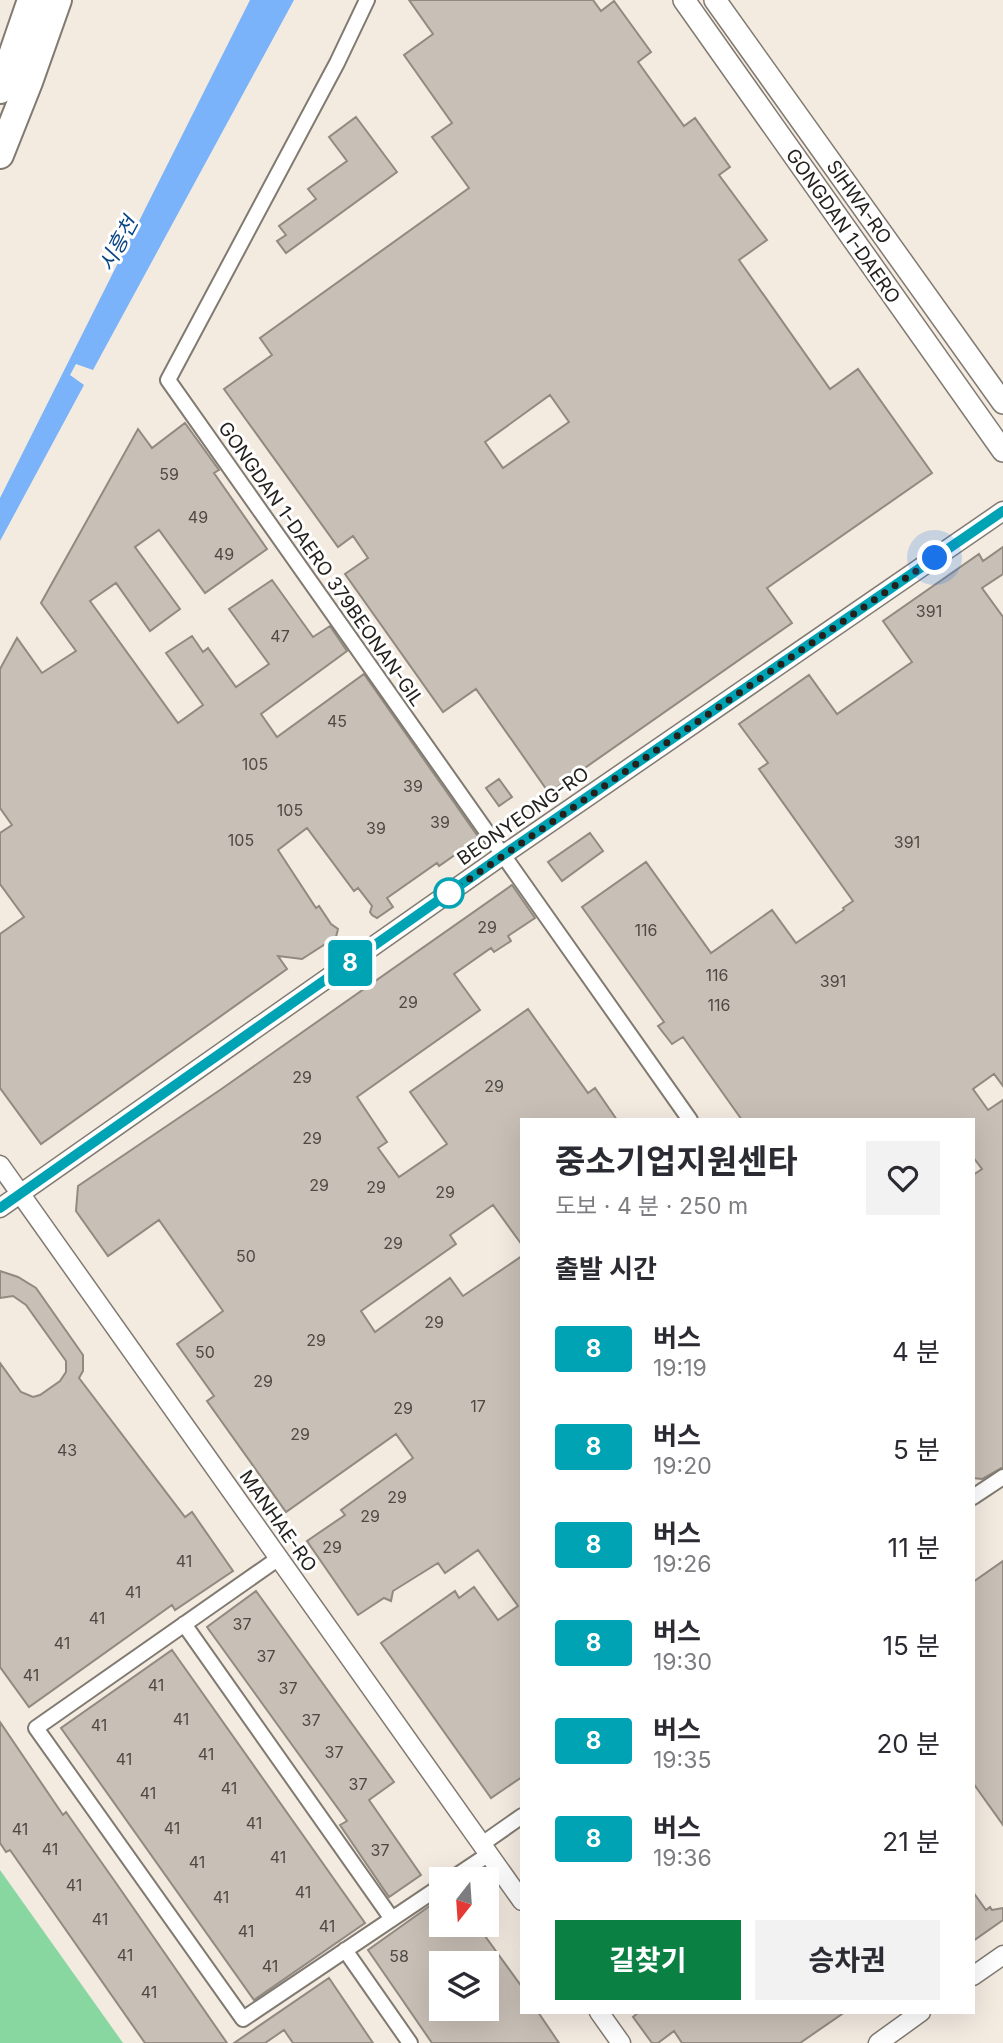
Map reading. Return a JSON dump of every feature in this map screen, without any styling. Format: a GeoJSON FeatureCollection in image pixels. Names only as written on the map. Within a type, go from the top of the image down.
{"type":"FeatureCollection","features":[{"type":"Feature","properties":{"kind":"highway"},"geometry":{"type":"LineString","coordinates":[[0,90],[32,0]]}},
{"type":"Feature","properties":{"kind":"highway"},"geometry":{"type":"LineString","coordinates":[[0,155],[58,0]]}},
{"type":"Feature","properties":{"kind":"main road","name":"GONGDAN 1-DAERO"},"geometry":{"type":"LineString","coordinates":[[684,0],[1003,451]]}},
{"type":"Feature","properties":{"kind":"main road","name":"SIHWA-RO"},"geometry":{"type":"LineString","coordinates":[[715,0],[1003,403]]}},
{"type":"Feature","properties":{"kind":"street","name":"GONGDAN 1-DAERO 379BEONAN-GIL"},"geometry":{"type":"LineString","coordinates":[[366,0],[337,63],[168,380],[689,1118]]}},
{"type":"Feature","properties":{"kind":"street","name":"BEONYEONG-RO"},"geometry":{"type":"LineString","coordinates":[[0,1208],[503,855],[1003,511]]}},
{"type":"Feature","properties":{"kind":"street","name":"MANHAE-RO"},"geometry":{"type":"LineString","coordinates":[[0,1165],[520,1898]]}},
{"type":"Feature","properties":{"kind":"street"},"geometry":{"type":"LineString","coordinates":[[975,1496],[1003,1477]]}},
{"type":"Feature","properties":{"kind":"street"},"geometry":{"type":"LineString","coordinates":[[279,1558],[36,1728],[243,2019],[429,1894]]}},
{"type":"Feature","properties":{"kind":"street"},"geometry":{"type":"LineString","coordinates":[[184,1624],[391,1919]]}},
{"type":"Feature","properties":{"kind":"street"},"geometry":{"type":"LineString","coordinates":[[465,1867],[520,1818]]}},
{"type":"Feature","properties":{"kind":"street"},"geometry":{"type":"LineString","coordinates":[[345,1950],[410,2043]]}},
{"type":"Feature","properties":{"kind":"street"},"geometry":{"type":"LineString","coordinates":[[975,1975],[1003,1955]]}},
{"type":"Feature","properties":{"kind":"street"},"geometry":{"type":"LineString","coordinates":[[600,2014],[621,2043]]}},
{"type":"Feature","properties":{"kind":"street"},"geometry":{"type":"LineString","coordinates":[[878,2043],[918,2014]]}},
{"type":"Feature","properties":{"kind":"green space"},"geometry":{"type":"Polygon","coordinates":[[[0,1870],[123,2043],[0,2043],[0,1870]]]}},
{"type":"Feature","properties":{"kind":"water"},"geometry":{"type":"Polygon","coordinates":[[[250,0],[294,0],[93,370],[76,364],[70,375],[84,385],[0,541],[0,498],[250,0]]]}},
{"type":"Feature","properties":{"kind":"building"},"geometry":{"type":"Polygon","coordinates":[[[409,0],[593,0],[601,11],[614,1],[651,52],[638,62],[684,126],[695,118],[730,167],[719,175],[767,240],[739,260],[830,389],[858,369],[932,473],[767,588],[792,623],[549,793],[476,689],[443,712],[345,574],[368,558],[353,536],[338,547],[224,389],[272,355],[260,338],[469,188],[432,137],[452,123],[404,55],[433,34],[409,0]],[[550,395],[485,442],[503,468],[569,422],[550,395]]]}},
{"type":"Feature","properties":{"kind":"building"},"geometry":{"type":"Polygon","coordinates":[[[356,117],[397,172],[286,253],[277,241],[286,235],[279,226],[316,199],[308,189],[347,161],[329,137],[356,117]]]}},
{"type":"Feature","properties":{"kind":"building"},"geometry":{"type":"Polygon","coordinates":[[[185,423],[219,470],[214,473],[267,549],[205,593],[159,530],[135,547],[180,609],[150,631],[116,583],[90,601],[178,723],[203,705],[166,653],[192,636],[203,652],[208,648],[236,687],[269,664],[229,609],[272,580],[313,637],[330,626],[347,651],[261,714],[277,737],[364,674],[479,838],[387,898],[393,907],[377,918],[370,912],[372,906],[358,888],[354,891],[307,828],[278,850],[316,908],[319,906],[331,924],[338,929],[336,937],[302,959],[278,956],[287,969],[41,1144],[0,1088],[0,934],[24,917],[0,884],[0,833],[12,825],[0,808],[0,669],[17,638],[42,673],[76,651],[41,603],[138,429],[152,448],[185,423]]]}},
{"type":"Feature","properties":{"kind":"building"},"geometry":{"type":"Polygon","coordinates":[[[1003,547],[1003,574],[982,588],[1003,617],[1003,1086],[994,1074],[973,1089],[988,1110],[1003,1100],[1003,1467],[982,1479],[975,1478],[975,1174],[982,1169],[975,1160],[975,1118],[741,1118],[683,1037],[672,1044],[658,1026],[664,1022],[582,907],[646,862],[711,953],[772,910],[796,943],[844,910],[843,908],[853,901],[759,769],[768,763],[739,724],[809,675],[837,714],[912,662],[883,621],[979,554],[983,561],[1003,547]]]}},
{"type":"Feature","properties":{"kind":"building"},"geometry":{"type":"Polygon","coordinates":[[[499,779],[512,797],[499,806],[486,788],[499,779]]]}},
{"type":"Feature","properties":{"kind":"building"},"geometry":{"type":"Polygon","coordinates":[[[590,833],[603,851],[562,881],[548,862],[590,833]]]}},
{"type":"Feature","properties":{"kind":"building"},"geometry":{"type":"Polygon","coordinates":[[[512,885],[535,918],[508,936],[511,941],[494,952],[491,948],[454,974],[480,1010],[357,1097],[387,1142],[378,1148],[399,1177],[447,1144],[410,1092],[528,1009],[588,1093],[595,1088],[616,1118],[520,1118],[520,1242],[493,1205],[450,1235],[456,1244],[361,1311],[375,1332],[450,1278],[463,1296],[520,1257],[520,1778],[491,1798],[381,1643],[455,1591],[459,1598],[474,1587],[498,1620],[518,1606],[478,1550],[445,1573],[438,1563],[393,1591],[391,1601],[384,1598],[358,1615],[307,1541],[345,1515],[341,1510],[413,1458],[396,1434],[286,1512],[207,1401],[214,1396],[177,1344],[223,1311],[159,1220],[108,1256],[76,1211],[78,1186],[512,885]]]}},
{"type":"Feature","properties":{"kind":"building"},"geometry":{"type":"Polygon","coordinates":[[[0,1271],[18,1277],[36,1288],[83,1355],[83,1371],[79,1378],[185,1517],[192,1512],[233,1571],[175,1610],[172,1605],[29,1707],[0,1667],[0,1363],[21,1392],[33,1397],[60,1381],[66,1372],[66,1361],[26,1305],[13,1296],[0,1298],[0,1271]]]}},
{"type":"Feature","properties":{"kind":"building"},"geometry":{"type":"Polygon","coordinates":[[[1003,1561],[1003,1825],[975,1786],[975,1581],[1003,1561]]]}},
{"type":"Feature","properties":{"kind":"building"},"geometry":{"type":"Polygon","coordinates":[[[256,1591],[394,1782],[369,1800],[421,1875],[389,1897],[340,1825],[347,1821],[207,1627],[256,1591]]]}},
{"type":"Feature","properties":{"kind":"building"},"geometry":{"type":"Polygon","coordinates":[[[172,1650],[365,1923],[254,2000],[61,1728],[172,1650]]]}},
{"type":"Feature","properties":{"kind":"building"},"geometry":{"type":"Polygon","coordinates":[[[0,1722],[63,1815],[66,1812],[227,2043],[145,2043],[10,1850],[6,1852],[0,1843],[0,1722]]]}},
{"type":"Feature","properties":{"kind":"building"},"geometry":{"type":"Polygon","coordinates":[[[975,1895],[986,1910],[990,1907],[992,1910],[1003,1908],[1003,1920],[975,1940],[975,1895]]]}},
{"type":"Feature","properties":{"kind":"building"},"geometry":{"type":"Polygon","coordinates":[[[429,1907],[429,1937],[486,1937],[496,1951],[429,1951],[429,2021],[499,2021],[499,1955],[520,1984],[520,2014],[539,2014],[559,2043],[432,2043],[368,1950],[429,1907]]]}},
{"type":"Feature","properties":{"kind":"building"},"geometry":{"type":"Polygon","coordinates":[[[329,1978],[373,2043],[293,2043],[284,2030],[265,2043],[234,2043],[329,1978]]]}},
{"type":"Feature","properties":{"kind":"building"},"geometry":{"type":"Polygon","coordinates":[[[637,2014],[842,2014],[800,2043],[682,2043],[674,2031],[658,2043],[652,2043],[633,2017],[637,2014]]]}},
{"type":"Feature","properties":{"kind":"bus line","name":"8"},"geometry":{"type":"LineString","coordinates":[[0,1208],[503,855],[1003,511]]}},
{"type":"Feature","properties":{"kind":"route"},"geometry":{"type":"LineString","coordinates":[[449,893],[935,558]]}},
{"type":"Feature","properties":{"kind":"water label","name":"시흥천"},"geometry":{"type":"Point","coordinates":[118,244]}}]}
